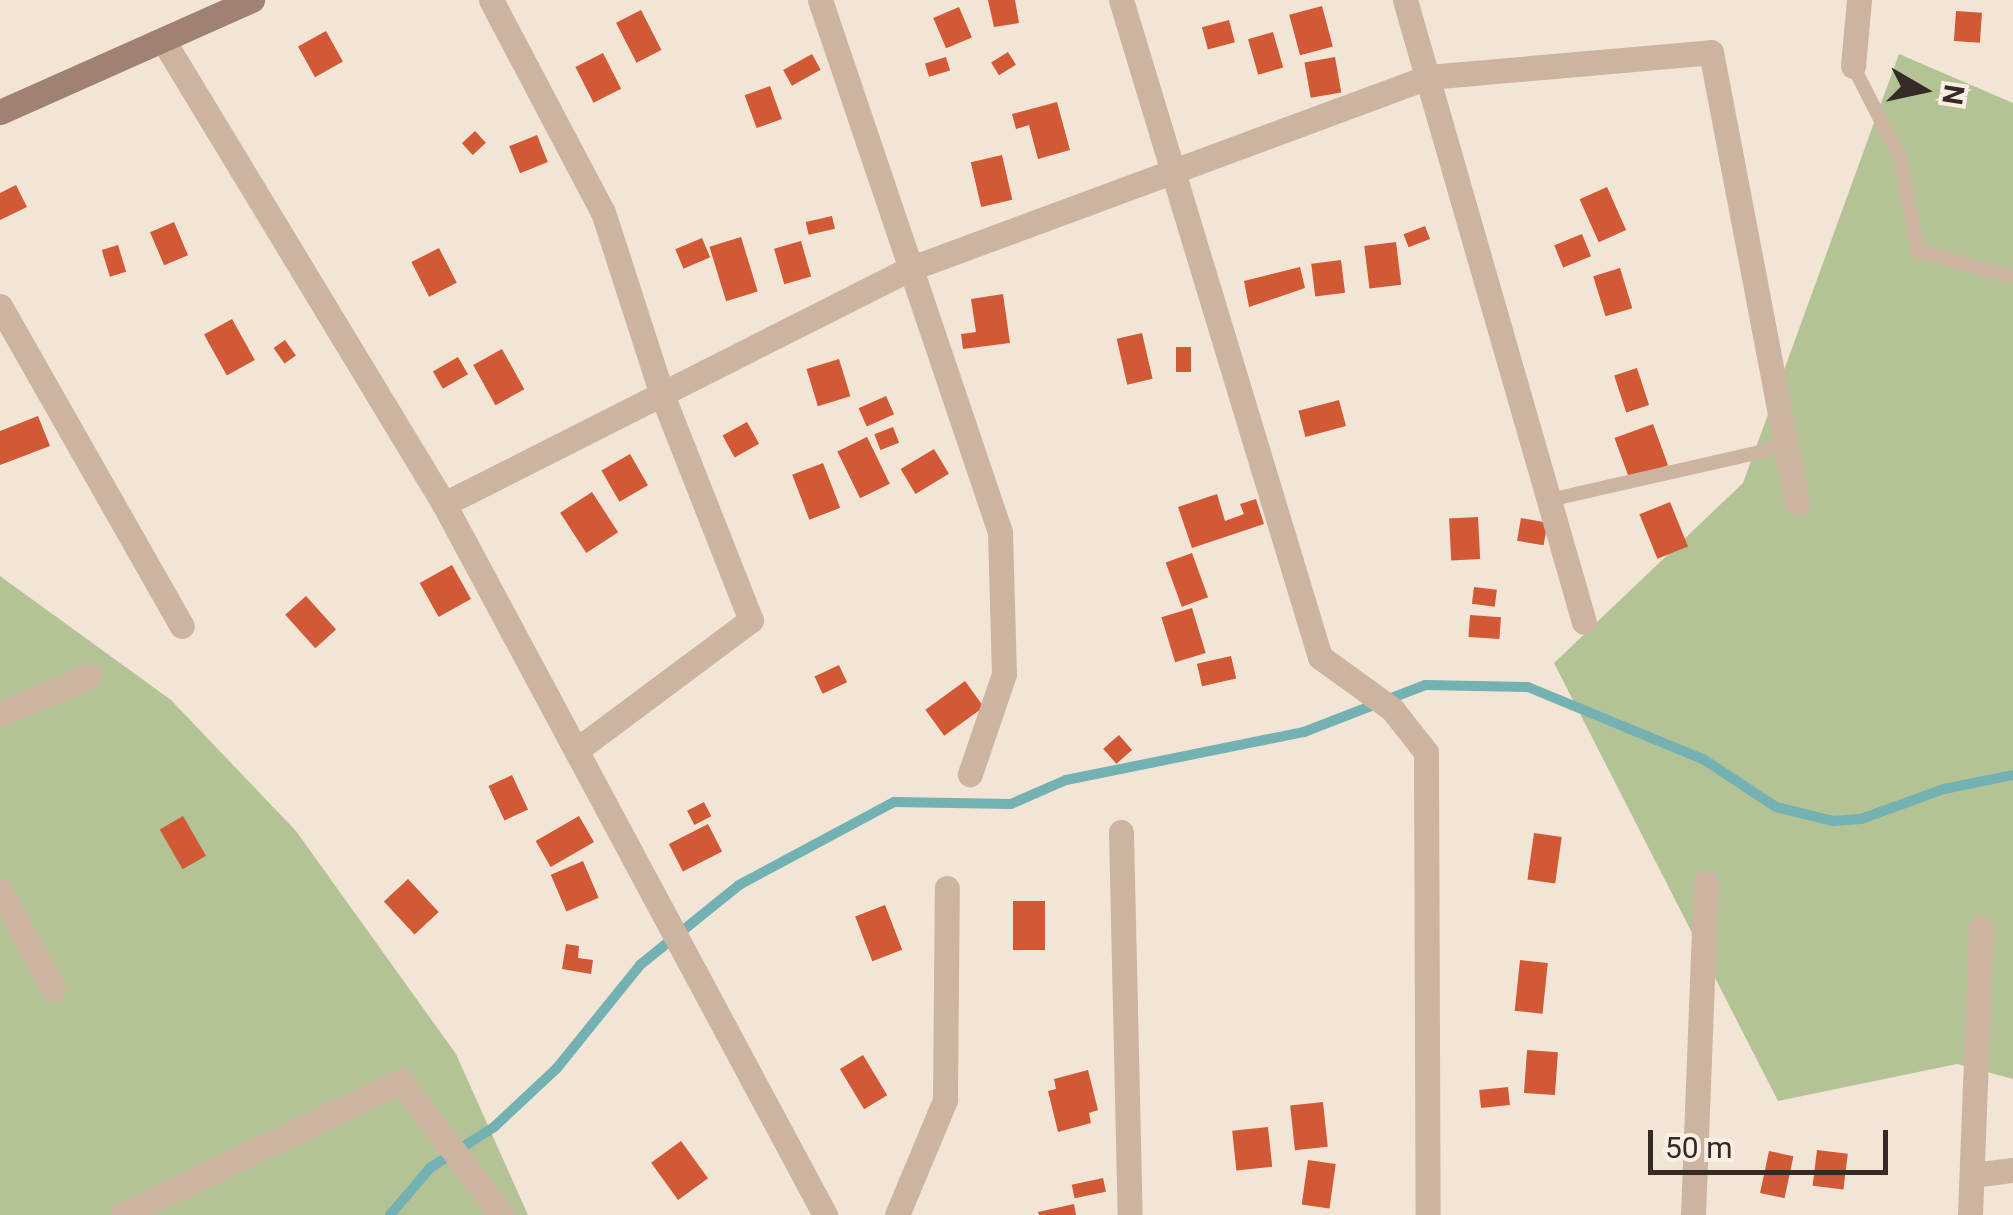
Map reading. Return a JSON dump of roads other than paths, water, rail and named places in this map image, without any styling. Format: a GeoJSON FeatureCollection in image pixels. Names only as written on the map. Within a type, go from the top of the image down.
{"type":"FeatureCollection","features":[{"type":"Feature","properties":{"kind":"street"},"geometry":{"type":"LineString","coordinates":[[0,112],[252,0]]}},
{"type":"Feature","properties":{"kind":"street"},"geometry":{"type":"LineString","coordinates":[[490,0],[603,212],[661,392],[751,620],[579,748]]}},
{"type":"Feature","properties":{"kind":"street"},"geometry":{"type":"LineString","coordinates":[[820,0],[1000,532],[1004,674],[970,774]]}},
{"type":"Feature","properties":{"kind":"street"},"geometry":{"type":"LineString","coordinates":[[1121,0],[1320,657],[1392,709],[1426,752],[1428,1215]]}},
{"type":"Feature","properties":{"kind":"street"},"geometry":{"type":"LineString","coordinates":[[1405,0],[1584,622]]}},
{"type":"Feature","properties":{"kind":"street"},"geometry":{"type":"LineString","coordinates":[[1854,66],[1859,0]]}},
{"type":"Feature","properties":{"kind":"street"},"geometry":{"type":"LineString","coordinates":[[163,40],[444,504],[579,748],[666,924],[825,1215]]}},
{"type":"Feature","properties":{"kind":"street"},"geometry":{"type":"LineString","coordinates":[[444,504],[908,269],[1428,77],[1710,52],[1797,504]]}},
{"type":"Feature","properties":{"kind":"street"},"geometry":{"type":"LineString","coordinates":[[0,306],[182,626]]}},
{"type":"Feature","properties":{"kind":"street"},"geometry":{"type":"LineString","coordinates":[[0,714],[89,676]]}},
{"type":"Feature","properties":{"kind":"street"},"geometry":{"type":"LineString","coordinates":[[1121,832],[1130,1215]]}},
{"type":"Feature","properties":{"kind":"street"},"geometry":{"type":"LineString","coordinates":[[1694,1215],[1706,882]]}},
{"type":"Feature","properties":{"kind":"street"},"geometry":{"type":"LineString","coordinates":[[898,1215],[945,1100],[947,888]]}},
{"type":"Feature","properties":{"kind":"street"},"geometry":{"type":"LineString","coordinates":[[0,890],[53,989]]}},
{"type":"Feature","properties":{"kind":"street"},"geometry":{"type":"LineString","coordinates":[[1970,1215],[1981,928]]}},
{"type":"Feature","properties":{"kind":"street"},"geometry":{"type":"LineString","coordinates":[[122,1215],[153,1208],[401,1081],[502,1215]]}},
{"type":"Feature","properties":{"kind":"street"},"geometry":{"type":"LineString","coordinates":[[1972,1175],[2013,1170]]}},
{"type":"Feature","properties":{"kind":"lane"},"geometry":{"type":"LineString","coordinates":[[1854,66],[1900,158],[1918,251],[2013,276]]}},
{"type":"Feature","properties":{"kind":"lane"},"geometry":{"type":"LineString","coordinates":[[1549,500],[1786,446]]}},
{"type":"Feature","properties":{"kind":"waterway"},"geometry":{"type":"LineString","coordinates":[[390,1215],[430,1168],[494,1127],[557,1068],[640,965],[739,885],[894,802],[1011,804],[1066,780],[1304,732],[1425,685],[1528,687],[1703,759],[1776,807],[1833,821],[1861,819],[1944,789],[2013,775]]}}]}
